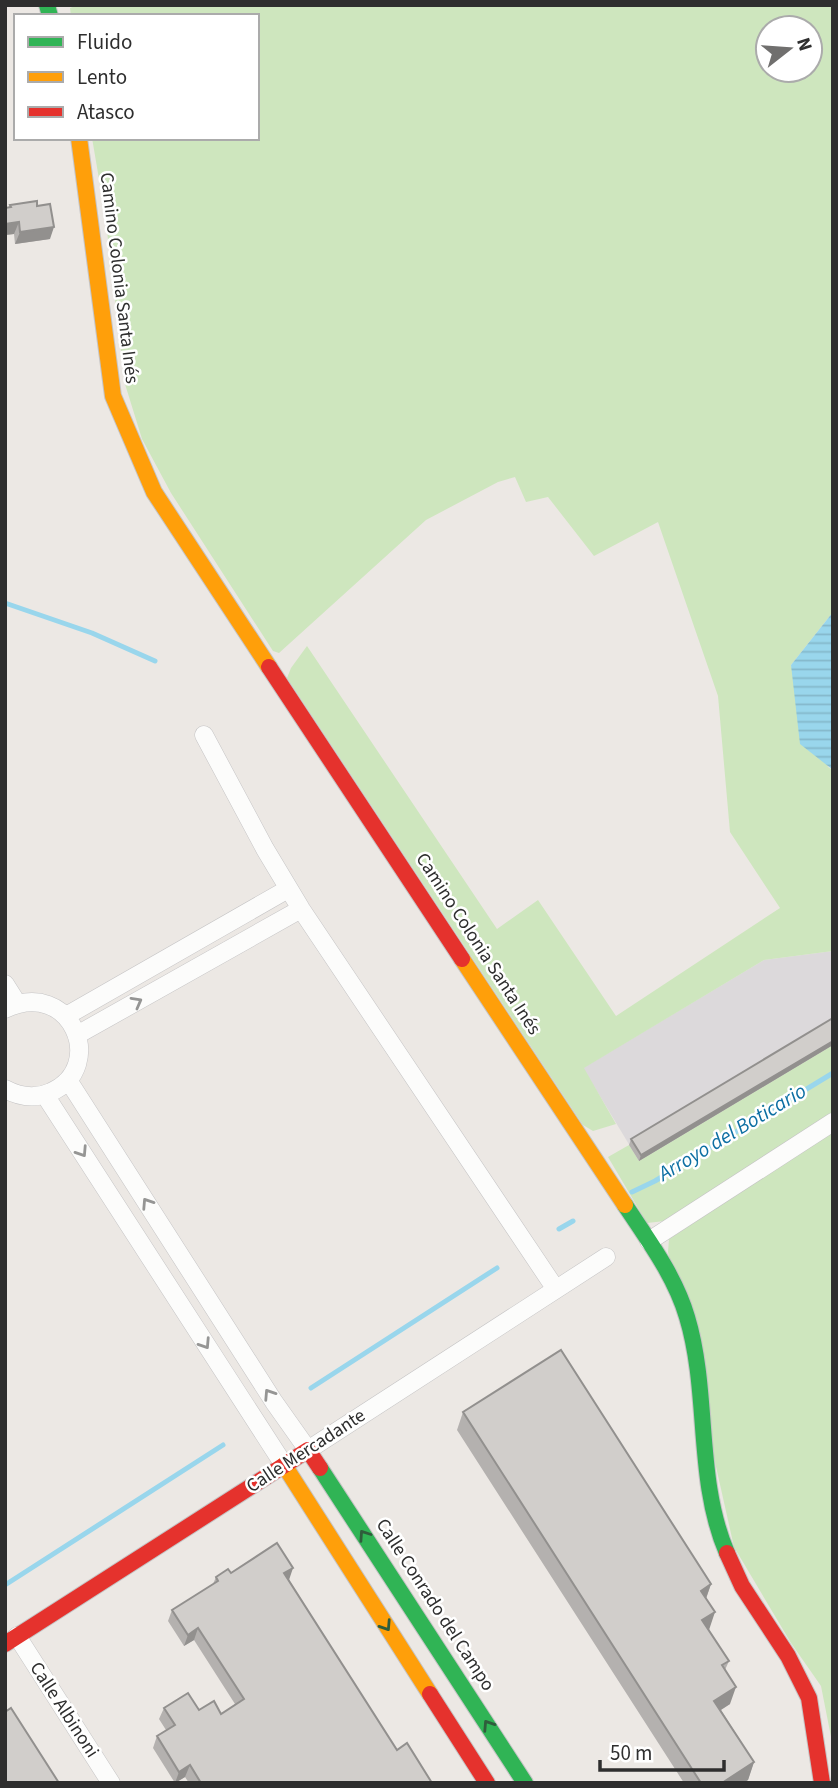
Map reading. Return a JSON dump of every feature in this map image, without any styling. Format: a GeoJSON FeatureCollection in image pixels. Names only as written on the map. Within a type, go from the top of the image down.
{"type":"FeatureCollection","features":[{"type":"Feature","properties":{"kind":"main road","name":"Camino Colonia Santa Inés"},"geometry":{"type":"LineString","coordinates":[[79,140],[113,396],[154,492],[664,1265],[687,1316],[698,1373],[709,1481],[720,1536],[742,1586],[788,1656],[809,1698],[822,1783]]}},
{"type":"Feature","properties":{"kind":"main road","name":"Calle Mercadante"},"geometry":{"type":"LineString","coordinates":[[11,1640],[308,1450]]}},
{"type":"Feature","properties":{"kind":"main road","name":"Calle Conrado del Campo"},"geometry":{"type":"LineString","coordinates":[[308,1450],[525,1783]]}},
{"type":"Feature","properties":{"kind":"main road"},"geometry":{"type":"LineString","coordinates":[[284,1465],[487,1783]]}},
{"type":"Feature","properties":{"kind":"street"},"geometry":{"type":"LineString","coordinates":[[204,735],[288,889],[555,1289]]}},
{"type":"Feature","properties":{"kind":"street"},"geometry":{"type":"LineString","coordinates":[[66,1016],[288,889]]}},
{"type":"Feature","properties":{"kind":"street"},"geometry":{"type":"LineString","coordinates":[[77,1035],[301,909]]}},
{"type":"Feature","properties":{"kind":"street"},"geometry":{"type":"LineString","coordinates":[[5,984],[11,1006],[30,1001],[44,1003],[66,1016],[77,1035],[78,1059],[68,1080],[45,1095],[19,1095],[5,1088]]}},
{"type":"Feature","properties":{"kind":"street"},"geometry":{"type":"LineString","coordinates":[[68,1080],[274,1402],[308,1450]]}},
{"type":"Feature","properties":{"kind":"street"},"geometry":{"type":"LineString","coordinates":[[45,1095],[284,1465]]}},
{"type":"Feature","properties":{"kind":"street"},"geometry":{"type":"LineString","coordinates":[[649,1241],[833,1122]]}},
{"type":"Feature","properties":{"kind":"street","name":"Calle Mercadante"},"geometry":{"type":"LineString","coordinates":[[308,1450],[606,1257]]}},
{"type":"Feature","properties":{"kind":"street","name":"Calle Albinoni"},"geometry":{"type":"LineString","coordinates":[[11,1640],[111,1783]]}},
{"type":"Feature","properties":{"kind":"shaded area"},"geometry":{"type":"Polygon","coordinates":[[[833,951],[833,1045],[639,1161],[583,1068],[764,960],[833,951]]]}},
{"type":"Feature","properties":{"kind":"green space"},"geometry":{"type":"Polygon","coordinates":[[[78,5],[833,5],[833,612],[791,665],[828,767],[833,770],[833,951],[764,960],[584,1068],[616,1124],[593,1131],[583,1125],[287,678],[307,646],[497,929],[538,900],[616,1016],[780,908],[730,832],[718,696],[658,522],[594,556],[548,497],[526,502],[515,477],[498,482],[426,520],[279,653],[273,651],[171,493],[142,439],[125,384],[105,214],[92,140],[259,140],[259,14],[71,14],[70,8],[78,5]]]}},
{"type":"Feature","properties":{"kind":"green space"},"geometry":{"type":"Polygon","coordinates":[[[833,1045],[833,1112],[665,1221],[647,1223],[608,1157],[629,1145],[639,1161],[833,1045]]]}},
{"type":"Feature","properties":{"kind":"green space"},"geometry":{"type":"Polygon","coordinates":[[[833,1131],[833,1747],[821,1686],[791,1643],[734,1547],[668,1252],[669,1239],[833,1131]]]}},
{"type":"Feature","properties":{"kind":"water"},"geometry":{"type":"Polygon","coordinates":[[[833,612],[833,770],[800,744],[791,665],[833,612]]]}},
{"type":"Feature","properties":{"kind":"building"},"geometry":{"type":"Polygon","coordinates":[[[37,201],[37,206],[50,204],[54,227],[20,232],[19,222],[5,224],[5,208],[37,201]]]}},
{"type":"Feature","properties":{"kind":"building"},"geometry":{"type":"Polygon","coordinates":[[[833,1018],[833,1041],[641,1155],[631,1139],[833,1018]]]}},
{"type":"Feature","properties":{"kind":"building"},"geometry":{"type":"Polygon","coordinates":[[[561,1350],[711,1584],[701,1591],[715,1612],[702,1620],[729,1661],[722,1665],[736,1687],[714,1701],[754,1762],[722,1783],[701,1783],[463,1412],[561,1350]]]}},
{"type":"Feature","properties":{"kind":"building"},"geometry":{"type":"Polygon","coordinates":[[[277,1543],[293,1568],[284,1573],[397,1750],[407,1743],[432,1783],[201,1783],[190,1765],[179,1772],[157,1736],[175,1725],[164,1708],[188,1693],[199,1710],[214,1701],[221,1714],[244,1699],[198,1628],[188,1635],[172,1610],[218,1581],[216,1577],[228,1569],[231,1573],[277,1543]]]}},
{"type":"Feature","properties":{"kind":"building"},"geometry":{"type":"Polygon","coordinates":[[[11,1708],[59,1783],[5,1783],[5,1712],[11,1708]]]}},
{"type":"Feature","properties":{"kind":"waterway"},"geometry":{"type":"LineString","coordinates":[[5,603],[92,633],[155,661]]}},
{"type":"Feature","properties":{"kind":"waterway","name":"Arroyo del Boticario"},"geometry":{"type":"LineString","coordinates":[[632,1192],[655,1181],[833,1073]]}},
{"type":"Feature","properties":{"kind":"waterway"},"geometry":{"type":"LineString","coordinates":[[559,1229],[573,1221]]}},
{"type":"Feature","properties":{"kind":"waterway","name":"Arroyo del Boticario"},"geometry":{"type":"LineString","coordinates":[[311,1388],[497,1268]]}},
{"type":"Feature","properties":{"kind":"waterway"},"geometry":{"type":"LineString","coordinates":[[5,1585],[223,1445]]}},
{"type":"Feature","properties":{"kind":"traffic: fast"},"geometry":{"type":"LineString","coordinates":[[47,5],[49,14]]}},
{"type":"Feature","properties":{"kind":"traffic: fast"},"geometry":{"type":"LineString","coordinates":[[625,1205],[668,1273],[687,1317],[698,1376],[710,1496],[727,1553]]}},
{"type":"Feature","properties":{"kind":"traffic: fast"},"geometry":{"type":"LineString","coordinates":[[320,1468],[525,1783]]}},
{"type":"Feature","properties":{"kind":"traffic: slow"},"geometry":{"type":"LineString","coordinates":[[79,140],[113,396],[154,492],[269,667]]}},
{"type":"Feature","properties":{"kind":"traffic: slow"},"geometry":{"type":"LineString","coordinates":[[462,959],[625,1205]]}},
{"type":"Feature","properties":{"kind":"traffic: slow"},"geometry":{"type":"LineString","coordinates":[[284,1465],[430,1694]]}},
{"type":"Feature","properties":{"kind":"traffic: jam"},"geometry":{"type":"LineString","coordinates":[[269,667],[462,959]]}},
{"type":"Feature","properties":{"kind":"traffic: jam"},"geometry":{"type":"LineString","coordinates":[[5,1644],[308,1450],[320,1468]]}},
{"type":"Feature","properties":{"kind":"traffic: jam"},"geometry":{"type":"LineString","coordinates":[[727,1553],[742,1586],[788,1656],[809,1698],[822,1783]]}},
{"type":"Feature","properties":{"kind":"traffic: jam"},"geometry":{"type":"LineString","coordinates":[[430,1694],[487,1783]]}}]}
